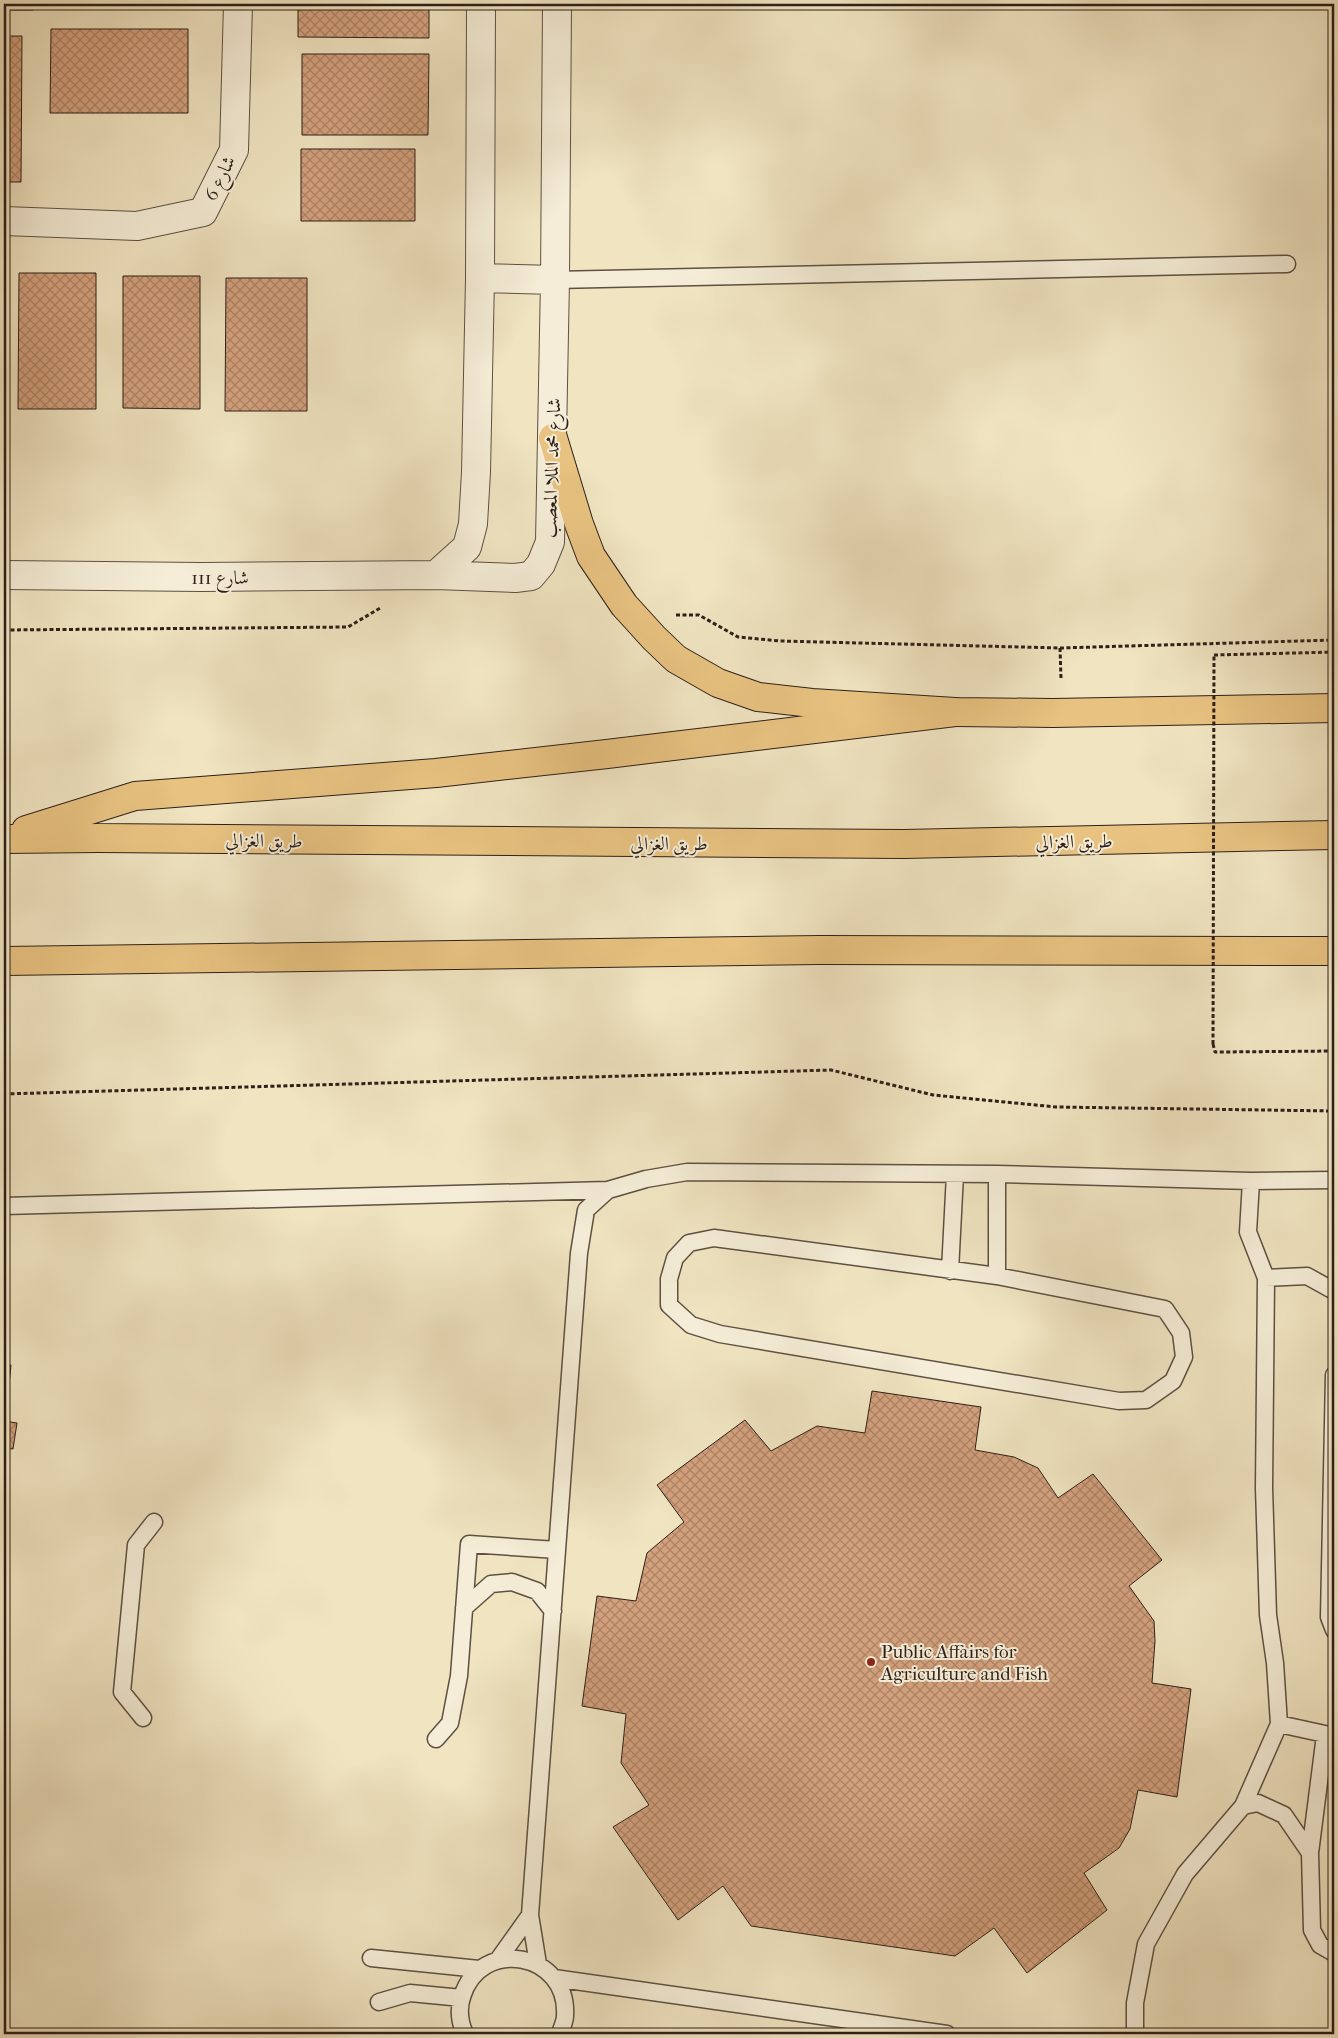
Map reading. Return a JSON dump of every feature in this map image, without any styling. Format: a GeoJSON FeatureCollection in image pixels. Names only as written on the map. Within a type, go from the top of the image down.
{"type":"FeatureCollection","features":[{"type":"Feature","properties":{"kind":"main road"},"geometry":{"type":"LineString","coordinates":[[553,438],[579,524],[591,556],[624,605],[676,659],[718,683],[758,697],[812,703],[954,712],[1053,713],[1334,708]]}},
{"type":"Feature","properties":{"kind":"main road"},"geometry":{"type":"LineString","coordinates":[[4,838],[135,796],[436,773],[954,712]]}},
{"type":"Feature","properties":{"kind":"main road","name":"طريق الغزالي"},"geometry":{"type":"LineString","coordinates":[[4,838],[904,844],[1334,835]]}},
{"type":"Feature","properties":{"kind":"main road"},"geometry":{"type":"LineString","coordinates":[[4,961],[820,950],[1332,952]]}},
{"type":"Feature","properties":{"kind":"street","name":"شارع 6"},"geometry":{"type":"LineString","coordinates":[[4,221],[137,226],[203,212],[234,150],[238,4]]}},
{"type":"Feature","properties":{"kind":"street"},"geometry":{"type":"LineString","coordinates":[[436,575],[467,547],[473,524],[476,472],[480,278],[481,4]]}},
{"type":"Feature","properties":{"kind":"street","name":"شارع محمد الملا المعصب"},"geometry":{"type":"LineString","coordinates":[[436,575],[515,578],[531,576],[541,564],[550,542],[555,280],[556,4]]}},
{"type":"Feature","properties":{"kind":"street"},"geometry":{"type":"LineString","coordinates":[[480,278],[555,280]]}},
{"type":"Feature","properties":{"kind":"street","name":"شارع 111"},"geometry":{"type":"LineString","coordinates":[[4,575],[202,577],[436,575]]}},
{"type":"Feature","properties":{"kind":"lane"},"geometry":{"type":"LineString","coordinates":[[555,280],[1286,264]]}},
{"type":"Feature","properties":{"kind":"lane"},"geometry":{"type":"LineString","coordinates":[[4,1206],[608,1190],[646,1179],[687,1172],[997,1174],[1251,1181],[1334,1180]]}},
{"type":"Feature","properties":{"kind":"lane"},"geometry":{"type":"LineString","coordinates":[[950,1270],[955,1174]]}},
{"type":"Feature","properties":{"kind":"lane"},"geometry":{"type":"LineString","coordinates":[[997,1174],[997,1276]]}},
{"type":"Feature","properties":{"kind":"lane"},"geometry":{"type":"LineString","coordinates":[[1135,2034],[1135,2003],[1146,1944],[1185,1874],[1243,1806],[1279,1724],[1275,1663],[1268,1615],[1264,1488],[1266,1278],[1248,1232],[1251,1181]]}},
{"type":"Feature","properties":{"kind":"lane"},"geometry":{"type":"LineString","coordinates":[[538,1964],[530,1915],[579,1253],[586,1210],[608,1190]]}},
{"type":"Feature","properties":{"kind":"lane"},"geometry":{"type":"LineString","coordinates":[[714,1238],[997,1276],[1165,1309],[1181,1333],[1184,1357],[1173,1381],[1146,1400],[1119,1401],[720,1334],[691,1325],[669,1305],[669,1279],[675,1258],[688,1242],[714,1238]]}},
{"type":"Feature","properties":{"kind":"lane"},"geometry":{"type":"LineString","coordinates":[[1266,1278],[1306,1276],[1334,1291]]}},
{"type":"Feature","properties":{"kind":"lane"},"geometry":{"type":"LineString","coordinates":[[1334,1374],[1332,1565],[1329,1617],[1334,1630]]}},
{"type":"Feature","properties":{"kind":"lane"},"geometry":{"type":"LineString","coordinates":[[143,1718],[122,1692],[136,1545],[154,1522]]}},
{"type":"Feature","properties":{"kind":"lane"},"geometry":{"type":"LineString","coordinates":[[436,1739],[450,1723],[459,1676],[469,1544],[557,1550]]}},
{"type":"Feature","properties":{"kind":"lane"},"geometry":{"type":"LineString","coordinates":[[464,1608],[491,1584],[512,1582],[537,1591],[553,1611]]}},
{"type":"Feature","properties":{"kind":"lane"},"geometry":{"type":"LineString","coordinates":[[1279,1724],[1330,1735],[1310,1852],[1312,1930],[1320,1945],[1334,1953]]}},
{"type":"Feature","properties":{"kind":"lane"},"geometry":{"type":"LineString","coordinates":[[1243,1806],[1258,1803],[1284,1815],[1310,1852]]}},
{"type":"Feature","properties":{"kind":"lane"},"geometry":{"type":"LineString","coordinates":[[498,1960],[530,1915]]}},
{"type":"Feature","properties":{"kind":"lane"},"geometry":{"type":"LineString","coordinates":[[371,1958],[479,1969]]}},
{"type":"Feature","properties":{"kind":"lane"},"geometry":{"type":"LineString","coordinates":[[465,2034],[461,2026],[459,2005],[465,1985],[479,1969],[498,1960],[518,1958],[538,1964],[554,1978],[564,1996],[565,2017],[560,2034]]}},
{"type":"Feature","properties":{"kind":"lane"},"geometry":{"type":"LineString","coordinates":[[554,1978],[947,2034]]}},
{"type":"Feature","properties":{"kind":"lane"},"geometry":{"type":"LineString","coordinates":[[379,2002],[410,1993],[462,1998]]}},
{"type":"Feature","properties":{"kind":"path"},"geometry":{"type":"LineString","coordinates":[[4,630],[348,627],[388,604]]}},
{"type":"Feature","properties":{"kind":"path"},"geometry":{"type":"LineString","coordinates":[[673,616],[699,615],[738,637],[780,641],[1060,648],[1334,640]]}},
{"type":"Feature","properties":{"kind":"path"},"geometry":{"type":"LineString","coordinates":[[1060,648],[1061,679]]}},
{"type":"Feature","properties":{"kind":"path"},"geometry":{"type":"LineString","coordinates":[[1334,652],[1214,655],[1213,1044],[1216,1052],[1334,1051]]}},
{"type":"Feature","properties":{"kind":"path"},"geometry":{"type":"LineString","coordinates":[[1051,679],[1071,680]]}},
{"type":"Feature","properties":{"kind":"path"},"geometry":{"type":"LineString","coordinates":[[1208,684],[1218,684]]}},
{"type":"Feature","properties":{"kind":"path"},"geometry":{"type":"LineString","coordinates":[[4,1094],[831,1070],[933,1096],[1056,1107],[1334,1111]]}},
{"type":"Feature","properties":{"kind":"building"},"geometry":{"type":"Polygon","coordinates":[[[4,4],[33,4],[33,10],[4,10],[4,4]]]}},
{"type":"Feature","properties":{"kind":"building"},"geometry":{"type":"Polygon","coordinates":[[[55,4],[185,4],[185,7],[55,7],[55,4]]]}},
{"type":"Feature","properties":{"kind":"building"},"geometry":{"type":"Polygon","coordinates":[[[298,4],[429,4],[429,38],[298,37],[298,4]]]}},
{"type":"Feature","properties":{"kind":"building"},"geometry":{"type":"Polygon","coordinates":[[[51,29],[188,29],[188,113],[50,113],[51,29]]]}},
{"type":"Feature","properties":{"kind":"building"},"geometry":{"type":"Polygon","coordinates":[[[4,36],[22,36],[21,182],[4,182],[4,36]]]}},
{"type":"Feature","properties":{"kind":"building"},"geometry":{"type":"Polygon","coordinates":[[[302,54],[429,54],[428,135],[302,135],[302,54]]]}},
{"type":"Feature","properties":{"kind":"building"},"geometry":{"type":"Polygon","coordinates":[[[301,149],[415,149],[415,221],[301,221],[301,149]]]}},
{"type":"Feature","properties":{"kind":"building"},"geometry":{"type":"Polygon","coordinates":[[[19,273],[96,273],[96,409],[18,409],[19,273]]]}},
{"type":"Feature","properties":{"kind":"building"},"geometry":{"type":"Polygon","coordinates":[[[123,276],[200,276],[200,409],[123,408],[123,276]]]}},
{"type":"Feature","properties":{"kind":"building"},"geometry":{"type":"Polygon","coordinates":[[[226,278],[307,278],[307,411],[225,411],[226,278]]]}},
{"type":"Feature","properties":{"kind":"building"},"geometry":{"type":"Polygon","coordinates":[[[4,1364],[11,1365],[7,1405],[4,1405],[4,1364]]]}},
{"type":"Feature","properties":{"kind":"building","name":"Public Affairs for Agriculture and Fish"},"geometry":{"type":"Polygon","coordinates":[[[872,1391],[981,1407],[975,1450],[1014,1457],[1038,1468],[1058,1498],[1093,1474],[1162,1560],[1129,1586],[1154,1621],[1155,1641],[1152,1683],[1191,1689],[1177,1797],[1138,1790],[1130,1829],[1119,1848],[1084,1873],[1107,1910],[1027,1973],[994,1928],[955,1956],[751,1926],[723,1886],[678,1920],[613,1827],[649,1805],[621,1763],[626,1714],[582,1706],[597,1596],[636,1601],[647,1553],[684,1522],[657,1485],[745,1420],[771,1451],[817,1426],[865,1433],[872,1391]]]}},
{"type":"Feature","properties":{"kind":"building"},"geometry":{"type":"Polygon","coordinates":[[[4,1421],[17,1423],[13,1449],[4,1448],[4,1421]]]}},
{"type":"Feature","properties":{"kind":"place","name":"Public Affairs for Agriculture and Fish"},"geometry":{"type":"Point","coordinates":[871,1662]}}]}
